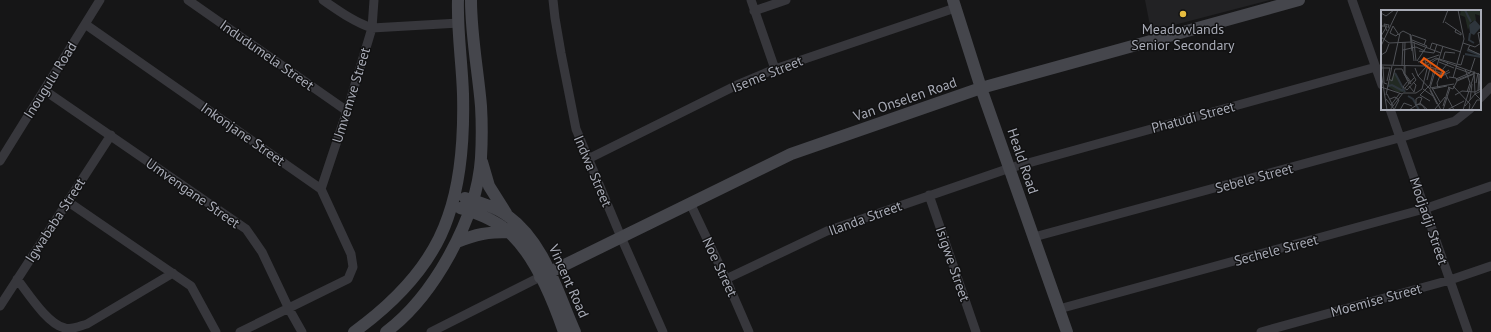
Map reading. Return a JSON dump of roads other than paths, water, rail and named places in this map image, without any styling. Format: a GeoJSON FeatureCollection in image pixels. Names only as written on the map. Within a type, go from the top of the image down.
{"type":"FeatureCollection","features":[{"type":"Feature","properties":{"kind":"main road"},"geometry":{"type":"LineString","coordinates":[[354,332],[377,316],[412,280],[438,241],[448,218],[453,200],[462,137],[463,93],[458,0]]}},
{"type":"Feature","properties":{"kind":"main road"},"geometry":{"type":"LineString","coordinates":[[386,332],[404,315],[440,272],[457,242],[470,205],[481,159],[481,107],[473,35],[471,0]]}},
{"type":"Feature","properties":{"kind":"main road","name":"Van Onselen Road"},"geometry":{"type":"LineString","coordinates":[[545,274],[791,154],[981,88],[1298,0]]}},
{"type":"Feature","properties":{"kind":"main road","name":"Heald Road"},"geometry":{"type":"LineString","coordinates":[[954,4],[981,88],[1067,332]]}},
{"type":"Feature","properties":{"kind":"main road"},"geometry":{"type":"LineString","coordinates":[[481,159],[490,186],[507,215]]}},
{"type":"Feature","properties":{"kind":"main road","name":"Vincent Road"},"geometry":{"type":"LineString","coordinates":[[453,200],[470,205],[490,206],[507,215],[526,232],[541,253],[545,274],[554,305],[564,332]]}},
{"type":"Feature","properties":{"kind":"main road","name":"Vincent Road"},"geometry":{"type":"LineString","coordinates":[[470,205],[486,218],[509,232],[545,274],[575,332]]}},
{"type":"Feature","properties":{"kind":"main road"},"geometry":{"type":"LineString","coordinates":[[457,242],[482,233],[509,232]]}},
{"type":"Feature","properties":{"kind":"street","name":"Inougulu Road"},"geometry":{"type":"LineString","coordinates":[[0,161],[100,0]]}},
{"type":"Feature","properties":{"kind":"street","name":"Indudumela Street"},"geometry":{"type":"LineString","coordinates":[[188,0],[347,111]]}},
{"type":"Feature","properties":{"kind":"street"},"geometry":{"type":"LineString","coordinates":[[323,0],[351,19],[372,28],[459,23]]}},
{"type":"Feature","properties":{"kind":"street","name":"Umvemve Street"},"geometry":{"type":"LineString","coordinates":[[321,189],[347,111],[372,28],[374,0]]}},
{"type":"Feature","properties":{"kind":"street","name":"Indwa Street"},"geometry":{"type":"LineString","coordinates":[[554,0],[555,18],[568,98],[576,129],[663,332]]}},
{"type":"Feature","properties":{"kind":"street"},"geometry":{"type":"LineString","coordinates":[[751,0],[775,69]]}},
{"type":"Feature","properties":{"kind":"street"},"geometry":{"type":"LineString","coordinates":[[754,11],[786,0]]}},
{"type":"Feature","properties":{"kind":"street"},"geometry":{"type":"LineString","coordinates":[[1352,0],[1381,82]]}},
{"type":"Feature","properties":{"kind":"street","name":"Iseme Street"},"geometry":{"type":"LineString","coordinates":[[588,159],[737,85],[775,69],[954,4]]}},
{"type":"Feature","properties":{"kind":"street","name":"Inkonjane Street"},"geometry":{"type":"LineString","coordinates":[[85,24],[321,189]]}},
{"type":"Feature","properties":{"kind":"street","name":"Phatudi Street"},"geometry":{"type":"LineString","coordinates":[[1010,168],[1376,67]]}},
{"type":"Feature","properties":{"kind":"street"},"geometry":{"type":"LineString","coordinates":[[1481,97],[1491,87]]}},
{"type":"Feature","properties":{"kind":"street","name":"Umvengane Street"},"geometry":{"type":"LineString","coordinates":[[44,90],[246,230],[262,252],[289,309],[302,332]]}},
{"type":"Feature","properties":{"kind":"street","name":"Modjadji Street"},"geometry":{"type":"LineString","coordinates":[[1390,110],[1468,332]]}},
{"type":"Feature","properties":{"kind":"street","name":"Sebele Street"},"geometry":{"type":"LineString","coordinates":[[1034,237],[1399,138],[1455,121],[1469,110]]}},
{"type":"Feature","properties":{"kind":"street","name":"Igwababa Street"},"geometry":{"type":"LineString","coordinates":[[0,306],[111,135]]}},
{"type":"Feature","properties":{"kind":"street","name":"Ilanda Street"},"geometry":{"type":"LineString","coordinates":[[726,279],[827,231],[1010,168]]}},
{"type":"Feature","properties":{"kind":"street","name":"Sechele Street"},"geometry":{"type":"LineString","coordinates":[[1059,309],[1424,209],[1491,186]]}},
{"type":"Feature","properties":{"kind":"street"},"geometry":{"type":"LineString","coordinates":[[240,332],[348,279],[353,267],[351,254],[321,189]]}},
{"type":"Feature","properties":{"kind":"street","name":"Isigwe Street"},"geometry":{"type":"LineString","coordinates":[[929,195],[976,332]]}},
{"type":"Feature","properties":{"kind":"street"},"geometry":{"type":"LineString","coordinates":[[67,201],[173,272],[191,286],[216,332]]}},
{"type":"Feature","properties":{"kind":"street","name":"Noe Street"},"geometry":{"type":"LineString","coordinates":[[690,203],[749,332]]}},
{"type":"Feature","properties":{"kind":"street","name":"Moemise Street"},"geometry":{"type":"LineString","coordinates":[[1261,332],[1450,280],[1491,266]]}},
{"type":"Feature","properties":{"kind":"street"},"geometry":{"type":"LineString","coordinates":[[17,279],[48,317],[58,326],[67,329],[87,324],[173,272]]}},
{"type":"Feature","properties":{"kind":"street"},"geometry":{"type":"LineString","coordinates":[[431,332],[545,274]]}},
{"type":"Feature","properties":{"kind":"place","name":"Meadowlands Senior Secondary"},"geometry":{"type":"Point","coordinates":[1183,14]}}]}
